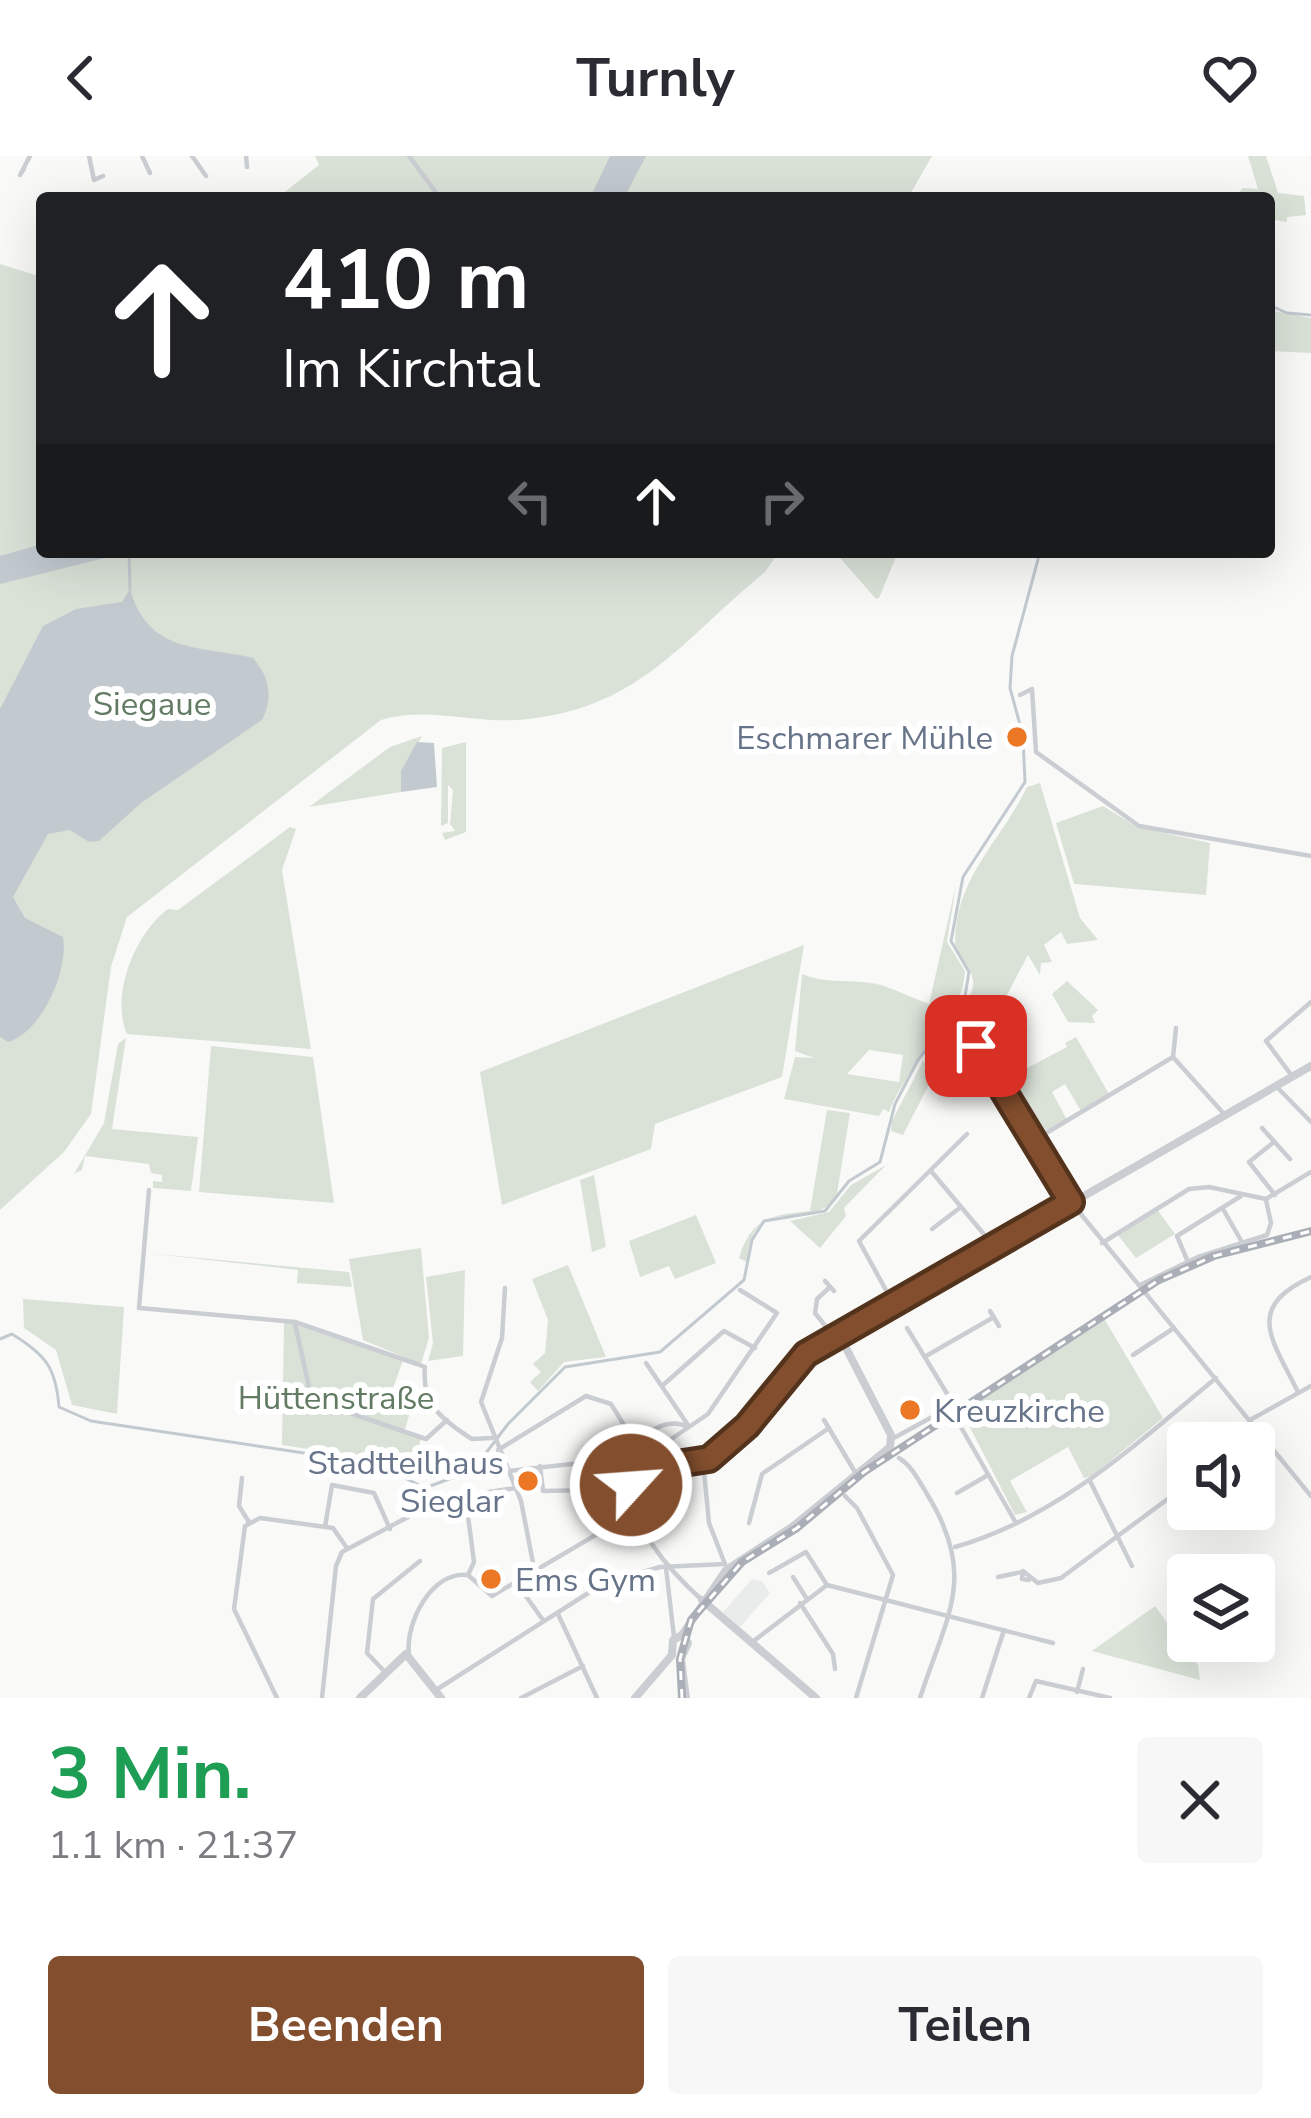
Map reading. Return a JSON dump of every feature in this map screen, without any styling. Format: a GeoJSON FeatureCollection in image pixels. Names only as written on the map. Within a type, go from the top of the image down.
{"type":"FeatureCollection","features":[{"type":"Feature","properties":{"kind":"street"},"geometry":{"type":"LineString","coordinates":[[24,170],[31,156]]}},
{"type":"Feature","properties":{"kind":"street"},"geometry":{"type":"LineString","coordinates":[[89,156],[94,180],[103,176]]}},
{"type":"Feature","properties":{"kind":"street"},"geometry":{"type":"LineString","coordinates":[[142,156],[150,173]]}},
{"type":"Feature","properties":{"kind":"street"},"geometry":{"type":"LineString","coordinates":[[192,156],[206,176]]}},
{"type":"Feature","properties":{"kind":"street"},"geometry":{"type":"LineString","coordinates":[[246,156],[247,167]]}},
{"type":"Feature","properties":{"kind":"street"},"geometry":{"type":"LineString","coordinates":[[409,156],[436,192]]}},
{"type":"Feature","properties":{"kind":"street"},"geometry":{"type":"LineString","coordinates":[[1030,697],[1036,752],[1139,826],[1311,856]]}},
{"type":"Feature","properties":{"kind":"street"},"geometry":{"type":"LineString","coordinates":[[1258,1045],[1311,1002]]}},
{"type":"Feature","properties":{"kind":"street"},"geometry":{"type":"LineString","coordinates":[[966,1026],[1071,1202],[1311,1496]]}},
{"type":"Feature","properties":{"kind":"street"},"geometry":{"type":"LineString","coordinates":[[1176,1028],[1173,1057],[1225,1114]]}},
{"type":"Feature","properties":{"kind":"street"},"geometry":{"type":"LineString","coordinates":[[1267,1041],[1292,1076]]}},
{"type":"Feature","properties":{"kind":"street"},"geometry":{"type":"LineString","coordinates":[[1033,1142],[1173,1057]]}},
{"type":"Feature","properties":{"kind":"street"},"geometry":{"type":"LineString","coordinates":[[540,1466],[543,1490],[594,1490],[628,1480],[644,1469],[703,1461],[747,1426],[802,1358],[1311,1066]]}},
{"type":"Feature","properties":{"kind":"street"},"geometry":{"type":"LineString","coordinates":[[1276,1086],[1311,1122]]}},
{"type":"Feature","properties":{"kind":"street"},"geometry":{"type":"LineString","coordinates":[[1262,1128],[1290,1159]]}},
{"type":"Feature","properties":{"kind":"street"},"geometry":{"type":"LineString","coordinates":[[893,1304],[859,1241],[967,1134]]}},
{"type":"Feature","properties":{"kind":"street"},"geometry":{"type":"LineString","coordinates":[[1274,1142],[1250,1163],[1275,1195]]}},
{"type":"Feature","properties":{"kind":"street"},"geometry":{"type":"LineString","coordinates":[[932,1171],[994,1246]]}},
{"type":"Feature","properties":{"kind":"street"},"geometry":{"type":"LineString","coordinates":[[1102,1244],[1177,1193],[1209,1187],[1265,1198],[1310,1175]]}},
{"type":"Feature","properties":{"kind":"street"},"geometry":{"type":"LineString","coordinates":[[149,1190],[139,1308],[295,1322],[425,1367],[426,1400],[472,1438],[495,1444],[586,1396],[610,1404],[635,1443]]}},
{"type":"Feature","properties":{"kind":"street"},"geometry":{"type":"LineString","coordinates":[[1188,1262],[1177,1236],[1240,1196]]}},
{"type":"Feature","properties":{"kind":"street"},"geometry":{"type":"LineString","coordinates":[[1140,1285],[1270,1231],[1265,1198]]}},
{"type":"Feature","properties":{"kind":"street"},"geometry":{"type":"LineString","coordinates":[[932,1229],[961,1207]]}},
{"type":"Feature","properties":{"kind":"street"},"geometry":{"type":"LineString","coordinates":[[1223,1209],[1243,1244]]}},
{"type":"Feature","properties":{"kind":"street"},"geometry":{"type":"LineString","coordinates":[[1298,1392],[1271,1335],[1270,1310],[1279,1294],[1311,1277]]}},
{"type":"Feature","properties":{"kind":"street"},"geometry":{"type":"LineString","coordinates":[[830,1286],[817,1300],[814,1313],[839,1338],[892,1439]]}},
{"type":"Feature","properties":{"kind":"street"},"geometry":{"type":"LineString","coordinates":[[505,1288],[502,1338],[481,1399],[516,1488],[535,1568]]}},
{"type":"Feature","properties":{"kind":"street"},"geometry":{"type":"LineString","coordinates":[[645,1457],[708,1414],[777,1313],[740,1290]]}},
{"type":"Feature","properties":{"kind":"street"},"geometry":{"type":"LineString","coordinates":[[925,1357],[992,1314],[999,1326]]}},
{"type":"Feature","properties":{"kind":"street"},"geometry":{"type":"LineString","coordinates":[[295,1322],[312,1400],[428,1439],[447,1420]]}},
{"type":"Feature","properties":{"kind":"street"},"geometry":{"type":"LineString","coordinates":[[907,1328],[1016,1523]]}},
{"type":"Feature","properties":{"kind":"street"},"geometry":{"type":"LineString","coordinates":[[1133,1355],[1174,1328]]}},
{"type":"Feature","properties":{"kind":"street"},"geometry":{"type":"LineString","coordinates":[[662,1386],[724,1331],[755,1348]]}},
{"type":"Feature","properties":{"kind":"street"},"geometry":{"type":"LineString","coordinates":[[646,1363],[688,1426]]}},
{"type":"Feature","properties":{"kind":"street"},"geometry":{"type":"LineString","coordinates":[[955,1547],[1016,1523],[1090,1480],[1216,1378]]}},
{"type":"Feature","properties":{"kind":"street"},"geometry":{"type":"LineString","coordinates":[[1250,1420],[1311,1386]]}},
{"type":"Feature","properties":{"kind":"street"},"geometry":{"type":"LineString","coordinates":[[635,1512],[489,1597],[468,1575],[453,1574],[433,1587],[408,1639],[409,1654],[438,1694],[604,1582],[666,1568],[723,1567],[791,1527],[885,1452],[892,1439],[952,1407]]}},
{"type":"Feature","properties":{"kind":"street"},"geometry":{"type":"LineString","coordinates":[[824,1420],[855,1472]]}},
{"type":"Feature","properties":{"kind":"street"},"geometry":{"type":"LineString","coordinates":[[508,1471],[613,1461],[664,1424],[688,1426]]}},
{"type":"Feature","properties":{"kind":"street"},"geometry":{"type":"LineString","coordinates":[[749,1522],[762,1474],[829,1429]]}},
{"type":"Feature","properties":{"kind":"street"},"geometry":{"type":"LineString","coordinates":[[899,1459],[913,1471],[955,1547],[955,1586],[920,1698]]}},
{"type":"Feature","properties":{"kind":"street"},"geometry":{"type":"LineString","coordinates":[[613,1461],[628,1480],[635,1512],[666,1568],[678,1636],[676,1657],[686,1698]]}},
{"type":"Feature","properties":{"kind":"street"},"geometry":{"type":"LineString","coordinates":[[678,1636],[727,1560],[709,1523],[703,1461]]}},
{"type":"Feature","properties":{"kind":"street"},"geometry":{"type":"LineString","coordinates":[[957,1493],[988,1474]]}},
{"type":"Feature","properties":{"kind":"street"},"geometry":{"type":"LineString","coordinates":[[242,1478],[239,1508],[249,1522],[234,1610],[277,1698]]}},
{"type":"Feature","properties":{"kind":"street"},"geometry":{"type":"LineString","coordinates":[[1090,1480],[1132,1566]]}},
{"type":"Feature","properties":{"kind":"street"},"geometry":{"type":"LineString","coordinates":[[325,1527],[332,1485],[374,1492],[390,1529]]}},
{"type":"Feature","properties":{"kind":"street"},"geometry":{"type":"LineString","coordinates":[[322,1698],[336,1565],[347,1548],[406,1522],[442,1499],[516,1488]]}},
{"type":"Feature","properties":{"kind":"street"},"geometry":{"type":"LineString","coordinates":[[465,1493],[474,1562],[468,1575]]}},
{"type":"Feature","properties":{"kind":"street"},"geometry":{"type":"LineString","coordinates":[[845,1496],[891,1564],[887,1600],[856,1698]]}},
{"type":"Feature","properties":{"kind":"street"},"geometry":{"type":"LineString","coordinates":[[998,1577],[1030,1571],[1029,1580],[1056,1581],[1167,1499]]}},
{"type":"Feature","properties":{"kind":"street"},"geometry":{"type":"LineString","coordinates":[[249,1522],[260,1518],[325,1527],[338,1531],[347,1548]]}},
{"type":"Feature","properties":{"kind":"street"},"geometry":{"type":"LineString","coordinates":[[769,1573],[808,1552],[827,1585],[1053,1643]]}},
{"type":"Feature","properties":{"kind":"street"},"geometry":{"type":"LineString","coordinates":[[385,1672],[368,1653],[373,1598],[419,1561]]}},
{"type":"Feature","properties":{"kind":"street"},"geometry":{"type":"LineString","coordinates":[[666,1568],[816,1698]]}},
{"type":"Feature","properties":{"kind":"street"},"geometry":{"type":"LineString","coordinates":[[793,1577],[833,1654],[835,1669]]}},
{"type":"Feature","properties":{"kind":"street"},"geometry":{"type":"LineString","coordinates":[[515,1581],[544,1621]]}},
{"type":"Feature","properties":{"kind":"street"},"geometry":{"type":"LineString","coordinates":[[751,1643],[827,1585]]}},
{"type":"Feature","properties":{"kind":"street"},"geometry":{"type":"LineString","coordinates":[[558,1614],[597,1698]]}},
{"type":"Feature","properties":{"kind":"street"},"geometry":{"type":"LineString","coordinates":[[982,1698],[1004,1630]]}},
{"type":"Feature","properties":{"kind":"street"},"geometry":{"type":"LineString","coordinates":[[635,1698],[688,1642],[678,1636]]}},
{"type":"Feature","properties":{"kind":"street"},"geometry":{"type":"LineString","coordinates":[[360,1698],[409,1654]]}},
{"type":"Feature","properties":{"kind":"street"},"geometry":{"type":"LineString","coordinates":[[521,1698],[583,1666]]}},
{"type":"Feature","properties":{"kind":"street"},"geometry":{"type":"LineString","coordinates":[[1077,1691],[1083,1670]]}},
{"type":"Feature","properties":{"kind":"street"},"geometry":{"type":"LineString","coordinates":[[1029,1698],[1036,1681],[1110,1698]]}},
{"type":"Feature","properties":{"kind":"shaded area"},"geometry":{"type":"Polygon","coordinates":[[[610,156],[646,156],[627,192],[593,192],[610,156]]]}},
{"type":"Feature","properties":{"kind":"shaded area"},"geometry":{"type":"Polygon","coordinates":[[[36,546],[36,558],[105,558],[0,584],[0,556],[36,546]]]}},
{"type":"Feature","properties":{"kind":"shaded area"},"geometry":{"type":"Polygon","coordinates":[[[130,589],[150,626],[163,636],[196,648],[253,658],[268,688],[266,712],[262,720],[141,803],[99,841],[89,842],[70,830],[48,834],[13,897],[25,918],[63,937],[62,966],[42,1013],[8,1042],[0,1037],[0,709],[43,626],[76,609],[122,602],[130,589]]]}},
{"type":"Feature","properties":{"kind":"shaded area"},"geometry":{"type":"Polygon","coordinates":[[[417,742],[434,743],[437,787],[401,792],[401,771],[417,742]]]}},
{"type":"Feature","properties":{"kind":"shaded area"},"geometry":{"type":"Polygon","coordinates":[[[752,1579],[762,1581],[770,1593],[740,1627],[723,1612],[752,1579]]]}},
{"type":"Feature","properties":{"kind":"green space"},"geometry":{"type":"Polygon","coordinates":[[[315,156],[932,156],[911,192],[285,192],[319,165],[315,156]]]}},
{"type":"Feature","properties":{"kind":"green space"},"geometry":{"type":"Polygon","coordinates":[[[1248,156],[1266,156],[1278,193],[1304,196],[1306,215],[1287,217],[1287,222],[1275,220],[1275,192],[1239,192],[1258,189],[1248,156]]]}},
{"type":"Feature","properties":{"kind":"green space","name":"Siegaue"},"geometry":{"type":"Polygon","coordinates":[[[0,264],[36,275],[36,558],[775,558],[682,647],[627,687],[595,703],[518,720],[415,715],[381,720],[127,917],[111,967],[91,1114],[64,1152],[0,1210],[0,264]]]}},
{"type":"Feature","properties":{"kind":"green space"},"geometry":{"type":"Polygon","coordinates":[[[1275,311],[1311,318],[1311,353],[1275,351],[1275,311]]]}},
{"type":"Feature","properties":{"kind":"green space"},"geometry":{"type":"Polygon","coordinates":[[[840,558],[896,558],[876,599],[840,558]]]}},
{"type":"Feature","properties":{"kind":"green space"},"geometry":{"type":"Polygon","coordinates":[[[422,736],[401,772],[401,792],[309,807],[390,747],[422,736]]]}},
{"type":"Feature","properties":{"kind":"green space"},"geometry":{"type":"Polygon","coordinates":[[[466,742],[466,832],[445,840],[442,833],[455,831],[450,824],[453,790],[448,785],[448,823],[441,826],[442,748],[466,742]]]}},
{"type":"Feature","properties":{"kind":"green space"},"geometry":{"type":"Polygon","coordinates":[[[1040,783],[1080,918],[1098,940],[1067,944],[1061,932],[1044,945],[1052,962],[1041,963],[1040,975],[1028,955],[999,1010],[963,1028],[956,1017],[973,979],[955,941],[963,897],[1027,787],[1040,783]]]}},
{"type":"Feature","properties":{"kind":"green space"},"geometry":{"type":"Polygon","coordinates":[[[1103,806],[1137,827],[1210,843],[1206,895],[1074,884],[1056,823],[1103,806]]]}},
{"type":"Feature","properties":{"kind":"green space"},"geometry":{"type":"Polygon","coordinates":[[[290,827],[296,829],[282,870],[311,1049],[127,1034],[124,984],[145,933],[168,909],[178,910],[290,827]]]}},
{"type":"Feature","properties":{"kind":"green space"},"geometry":{"type":"Polygon","coordinates":[[[956,885],[947,942],[965,971],[962,988],[889,1112],[883,1109],[879,1116],[784,1099],[795,1057],[814,1058],[795,1051],[802,974],[881,985],[929,1004],[956,885]],[[869,1050],[847,1074],[899,1082],[903,1055],[869,1050]]]}},
{"type":"Feature","properties":{"kind":"green space"},"geometry":{"type":"Polygon","coordinates":[[[804,945],[782,1077],[655,1124],[651,1149],[502,1205],[480,1072],[804,945]]]}},
{"type":"Feature","properties":{"kind":"green space"},"geometry":{"type":"Polygon","coordinates":[[[1067,981],[1098,1010],[1092,1016],[1095,1023],[1068,1022],[1052,994],[1067,981]]]}},
{"type":"Feature","properties":{"kind":"green space"},"geometry":{"type":"Polygon","coordinates":[[[1076,1037],[1109,1094],[1081,1111],[1065,1084],[1052,1092],[1067,1120],[1032,1137],[1002,1081],[1067,1047],[1065,1043],[1076,1037]]]}},
{"type":"Feature","properties":{"kind":"green space"},"geometry":{"type":"Polygon","coordinates":[[[126,1038],[112,1129],[198,1137],[191,1191],[153,1188],[153,1181],[162,1182],[162,1175],[151,1173],[149,1164],[85,1156],[82,1170],[74,1174],[104,1123],[118,1044],[126,1038]]]}},
{"type":"Feature","properties":{"kind":"green space"},"geometry":{"type":"Polygon","coordinates":[[[211,1046],[313,1057],[334,1203],[199,1192],[211,1046]]]}},
{"type":"Feature","properties":{"kind":"green space"},"geometry":{"type":"Polygon","coordinates":[[[923,1061],[937,1069],[903,1135],[891,1131],[892,1121],[923,1061]]]}},
{"type":"Feature","properties":{"kind":"green space"},"geometry":{"type":"Polygon","coordinates":[[[827,1110],[850,1113],[836,1200],[807,1214],[768,1220],[751,1240],[747,1262],[739,1258],[758,1225],[766,1220],[776,1216],[810,1211],[827,1110]]]}},
{"type":"Feature","properties":{"kind":"green space"},"geometry":{"type":"Polygon","coordinates":[[[886,1165],[844,1208],[846,1216],[820,1248],[790,1221],[829,1212],[851,1185],[886,1165]]]}},
{"type":"Feature","properties":{"kind":"green space"},"geometry":{"type":"Polygon","coordinates":[[[594,1175],[606,1247],[592,1252],[580,1180],[594,1175]]]}},
{"type":"Feature","properties":{"kind":"green space"},"geometry":{"type":"Polygon","coordinates":[[[1157,1209],[1175,1234],[1136,1258],[1117,1234],[1157,1209]]]}},
{"type":"Feature","properties":{"kind":"green space"},"geometry":{"type":"Polygon","coordinates":[[[696,1215],[716,1263],[675,1279],[669,1266],[640,1277],[629,1241],[696,1215]]]}},
{"type":"Feature","properties":{"kind":"green space"},"geometry":{"type":"Polygon","coordinates":[[[421,1248],[429,1338],[421,1364],[363,1340],[349,1259],[421,1248]]]}},
{"type":"Feature","properties":{"kind":"green space"},"geometry":{"type":"Polygon","coordinates":[[[145,1253],[349,1272],[352,1287],[297,1283],[298,1270],[145,1253]]]}},
{"type":"Feature","properties":{"kind":"green space"},"geometry":{"type":"Polygon","coordinates":[[[568,1265],[606,1357],[564,1362],[538,1391],[530,1382],[541,1372],[533,1364],[545,1353],[548,1320],[532,1279],[568,1265]]]}},
{"type":"Feature","properties":{"kind":"green space"},"geometry":{"type":"Polygon","coordinates":[[[465,1270],[463,1356],[428,1361],[433,1343],[426,1277],[465,1270]]]}},
{"type":"Feature","properties":{"kind":"green space"},"geometry":{"type":"Polygon","coordinates":[[[23,1299],[124,1307],[117,1414],[72,1405],[56,1350],[24,1328],[23,1299]]]}},
{"type":"Feature","properties":{"kind":"green space"},"geometry":{"type":"Polygon","coordinates":[[[1105,1320],[1163,1418],[1092,1476],[1084,1478],[1068,1447],[1010,1481],[1027,1512],[1015,1515],[962,1412],[1105,1320]]]}},
{"type":"Feature","properties":{"kind":"green space","name":"Hüttenstraße"},"geometry":{"type":"Polygon","coordinates":[[[284,1321],[403,1360],[392,1391],[403,1395],[410,1412],[404,1433],[421,1439],[409,1475],[378,1460],[282,1445],[284,1321]]]}},
{"type":"Feature","properties":{"kind":"green space"},"geometry":{"type":"Polygon","coordinates":[[[1155,1606],[1167,1622],[1167,1662],[1196,1662],[1200,1680],[1092,1651],[1155,1606]]]}},
{"type":"Feature","properties":{"kind":"waterway"},"geometry":{"type":"LineString","coordinates":[[1275,308],[1311,315]]}},
{"type":"Feature","properties":{"kind":"waterway"},"geometry":{"type":"LineString","coordinates":[[129,558],[130,589]]}},
{"type":"Feature","properties":{"kind":"waterway"},"geometry":{"type":"LineString","coordinates":[[1022,732],[1010,688],[1012,656],[1038,558]]}},
{"type":"Feature","properties":{"kind":"waterway"},"geometry":{"type":"LineString","coordinates":[[0,1339],[12,1334],[33,1349],[52,1372],[59,1407],[91,1421],[377,1464],[425,1488],[473,1470],[508,1424],[565,1367],[660,1352],[744,1280],[752,1240],[764,1221],[825,1211],[849,1181],[880,1162],[895,1104],[918,1060],[964,1002],[969,972],[951,941],[963,877],[1025,782],[1023,739]]}},
{"type":"Feature","properties":{"kind":"railway"},"geometry":{"type":"LineString","coordinates":[[682,1698],[680,1659],[691,1620],[742,1562],[797,1528],[864,1472],[1159,1280],[1214,1256],[1311,1231]]}},
{"type":"Feature","properties":{"kind":"place","name":"Eschmarer Mühle"},"geometry":{"type":"Point","coordinates":[1017,737]}},
{"type":"Feature","properties":{"kind":"place","name":"Kreuzkirche"},"geometry":{"type":"Point","coordinates":[910,1410]}},
{"type":"Feature","properties":{"kind":"place","name":"Stadtteilhaus Sieglar"},"geometry":{"type":"Point","coordinates":[528,1481]}},
{"type":"Feature","properties":{"kind":"place","name":"Ems Gym"},"geometry":{"type":"Point","coordinates":[491,1579]}},
{"type":"Feature","properties":{"kind":"route"},"geometry":{"type":"LineString","coordinates":[[631,1485],[644,1469],[709,1459],[747,1426],[806,1354],[844,1337],[856,1325],[1071,1202],[976,1046]]}}]}
